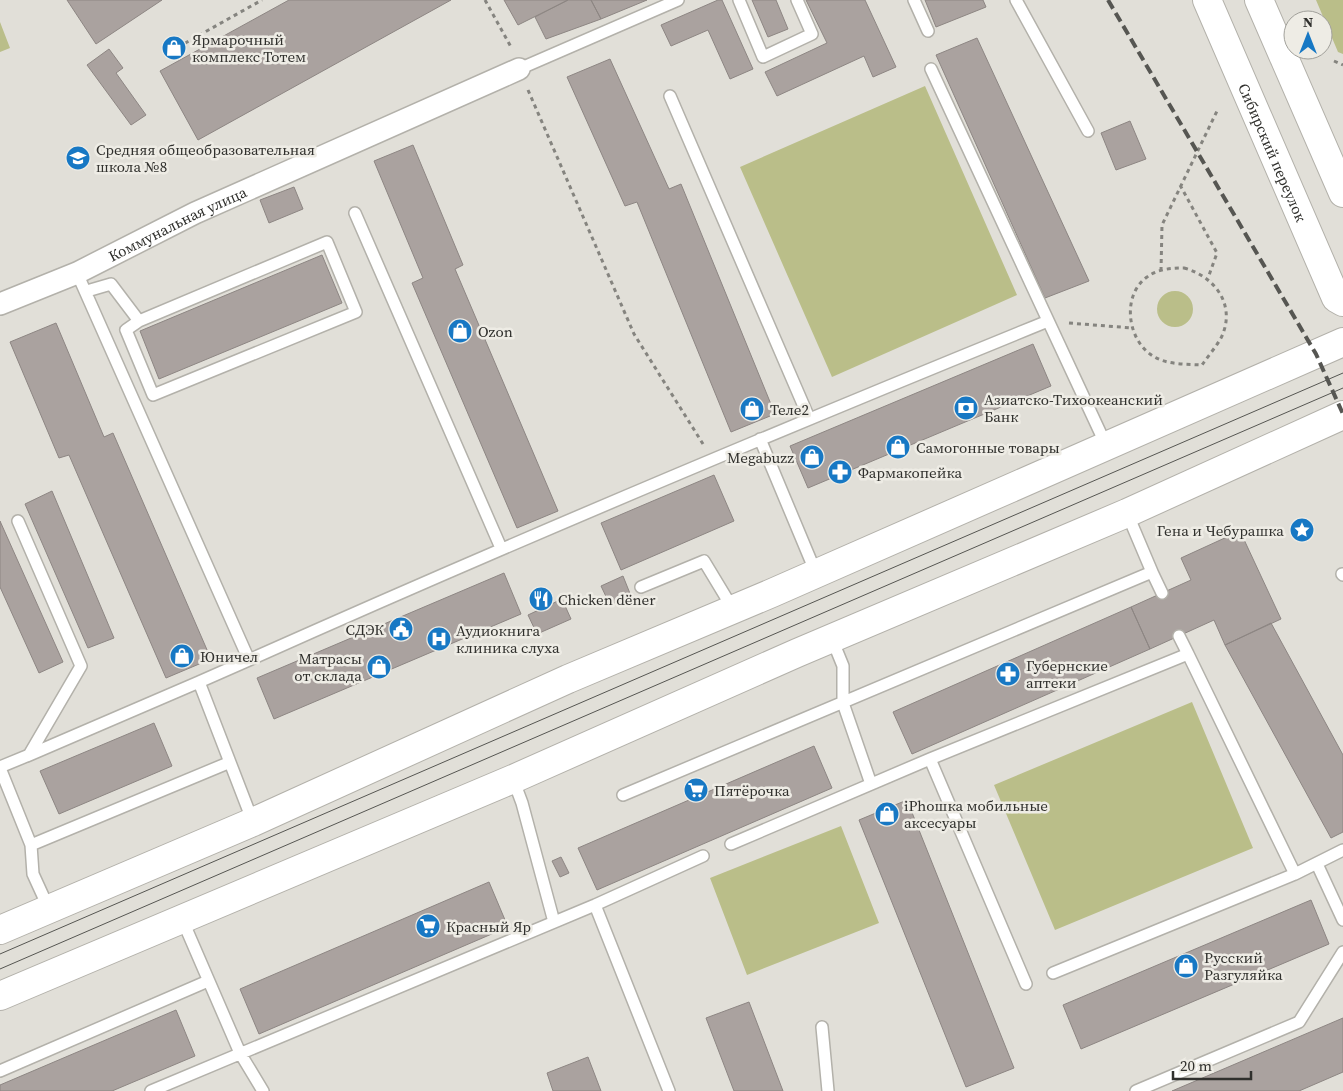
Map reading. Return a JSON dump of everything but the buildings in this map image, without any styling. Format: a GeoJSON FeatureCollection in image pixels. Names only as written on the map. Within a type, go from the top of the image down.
{"type":"FeatureCollection","features":[{"type":"Feature","properties":{"kind":"main road","name":"Сибирский переулок"},"geometry":{"type":"LineString","coordinates":[[1207,0],[1336,298],[1343,302]]}},
{"type":"Feature","properties":{"kind":"main road"},"geometry":{"type":"LineString","coordinates":[[1259,0],[1343,193]]}},
{"type":"Feature","properties":{"kind":"main road"},"geometry":{"type":"LineString","coordinates":[[0,930],[253,822],[568,679],[733,609],[1343,342]]}},
{"type":"Feature","properties":{"kind":"main road"},"geometry":{"type":"LineString","coordinates":[[0,996],[513,779],[1126,513],[1343,415]]}},
{"type":"Feature","properties":{"kind":"street","name":"Коммунальная улица"},"geometry":{"type":"LineString","coordinates":[[0,304],[82,282],[195,212],[519,69]]}},
{"type":"Feature","properties":{"kind":"lane"},"geometry":{"type":"LineString","coordinates":[[519,69],[678,0]]}},
{"type":"Feature","properties":{"kind":"lane"},"geometry":{"type":"LineString","coordinates":[[739,0],[762,57],[812,34],[797,0]]}},
{"type":"Feature","properties":{"kind":"lane"},"geometry":{"type":"LineString","coordinates":[[914,0],[928,31]]}},
{"type":"Feature","properties":{"kind":"lane"},"geometry":{"type":"LineString","coordinates":[[1016,0],[1088,131]]}},
{"type":"Feature","properties":{"kind":"lane"},"geometry":{"type":"LineString","coordinates":[[931,68],[1106,446]]}},
{"type":"Feature","properties":{"kind":"lane"},"geometry":{"type":"LineString","coordinates":[[670,96],[809,418]]}},
{"type":"Feature","properties":{"kind":"lane"},"geometry":{"type":"LineString","coordinates":[[355,213],[501,548]]}},
{"type":"Feature","properties":{"kind":"lane"},"geometry":{"type":"LineString","coordinates":[[326,242],[356,312],[153,395],[126,330],[139,321],[326,242]]}},
{"type":"Feature","properties":{"kind":"lane"},"geometry":{"type":"LineString","coordinates":[[139,321],[111,284],[82,282],[248,660]]}},
{"type":"Feature","properties":{"kind":"lane"},"geometry":{"type":"LineString","coordinates":[[49,909],[34,874],[31,845],[0,767],[199,682],[501,548],[809,418],[1048,321]]}},
{"type":"Feature","properties":{"kind":"lane"},"geometry":{"type":"LineString","coordinates":[[760,439],[816,572]]}},
{"type":"Feature","properties":{"kind":"lane"},"geometry":{"type":"LineString","coordinates":[[1126,513],[1162,593]]}},
{"type":"Feature","properties":{"kind":"lane"},"geometry":{"type":"LineString","coordinates":[[18,521],[81,666],[29,755]]}},
{"type":"Feature","properties":{"kind":"lane"},"geometry":{"type":"LineString","coordinates":[[641,587],[704,561],[733,609]]}},
{"type":"Feature","properties":{"kind":"lane"},"geometry":{"type":"LineString","coordinates":[[623,795],[1152,572]]}},
{"type":"Feature","properties":{"kind":"lane"},"geometry":{"type":"LineString","coordinates":[[1178,636],[1295,874]]}},
{"type":"Feature","properties":{"kind":"lane"},"geometry":{"type":"LineString","coordinates":[[832,639],[843,666],[843,703],[871,784]]}},
{"type":"Feature","properties":{"kind":"lane"},"geometry":{"type":"LineString","coordinates":[[731,844],[930,759],[1188,654]]}},
{"type":"Feature","properties":{"kind":"lane"},"geometry":{"type":"LineString","coordinates":[[199,682],[228,762],[253,822]]}},
{"type":"Feature","properties":{"kind":"lane"},"geometry":{"type":"LineString","coordinates":[[930,759],[1026,984]]}},
{"type":"Feature","properties":{"kind":"lane"},"geometry":{"type":"LineString","coordinates":[[31,845],[228,762]]}},
{"type":"Feature","properties":{"kind":"lane"},"geometry":{"type":"LineString","coordinates":[[513,779],[522,803],[554,922]]}},
{"type":"Feature","properties":{"kind":"lane"},"geometry":{"type":"LineString","coordinates":[[1053,973],[1295,874],[1343,850]]}},
{"type":"Feature","properties":{"kind":"lane"},"geometry":{"type":"LineString","coordinates":[[151,1091],[595,905],[704,856]]}},
{"type":"Feature","properties":{"kind":"lane"},"geometry":{"type":"LineString","coordinates":[[1317,864],[1343,920]]}},
{"type":"Feature","properties":{"kind":"lane"},"geometry":{"type":"LineString","coordinates":[[595,905],[669,1091]]}},
{"type":"Feature","properties":{"kind":"lane"},"geometry":{"type":"LineString","coordinates":[[182,919],[240,1053],[263,1091]]}},
{"type":"Feature","properties":{"kind":"lane"},"geometry":{"type":"LineString","coordinates":[[1136,1091],[1299,1022],[1343,952]]}},
{"type":"Feature","properties":{"kind":"lane"},"geometry":{"type":"LineString","coordinates":[[0,1071],[208,981]]}},
{"type":"Feature","properties":{"kind":"lane"},"geometry":{"type":"LineString","coordinates":[[822,1027],[828,1091]]}},
{"type":"Feature","properties":{"kind":"path"},"geometry":{"type":"LineString","coordinates":[[164,55],[262,0]]}},
{"type":"Feature","properties":{"kind":"path"},"geometry":{"type":"LineString","coordinates":[[484,0],[504,32],[634,334],[713,459]]}},
{"type":"Feature","properties":{"kind":"path"},"geometry":{"type":"LineString","coordinates":[[1334,61],[1343,65]]}},
{"type":"Feature","properties":{"kind":"path"},"geometry":{"type":"LineString","coordinates":[[1160,271],[1162,225],[1180,184],[1217,111]]}},
{"type":"Feature","properties":{"kind":"path"},"geometry":{"type":"LineString","coordinates":[[1180,184],[1217,253],[1208,278]]}},
{"type":"Feature","properties":{"kind":"path"},"geometry":{"type":"LineString","coordinates":[[1184,268],[1208,278],[1219,290],[1225,305],[1226,321],[1221,337],[1202,365],[1166,362],[1151,355],[1139,343],[1132,328],[1130,314],[1138,289],[1147,277],[1160,271],[1184,268]]}},
{"type":"Feature","properties":{"kind":"path"},"geometry":{"type":"LineString","coordinates":[[1048,321],[1132,328]]}},
{"type":"Feature","properties":{"kind":"green space"},"geometry":{"type":"Polygon","coordinates":[[[1316,0],[1343,0],[1343,54],[1338,52],[1333,40],[1333,10],[1320,10],[1316,0]]]}},
{"type":"Feature","properties":{"kind":"green space"},"geometry":{"type":"Polygon","coordinates":[[[0,22],[10,48],[0,52],[0,22]]]}},
{"type":"Feature","properties":{"kind":"green space"},"geometry":{"type":"Polygon","coordinates":[[[925,86],[1017,295],[832,377],[740,167],[925,86]]]}},
{"type":"Feature","properties":{"kind":"green space"},"geometry":{"type":"Polygon","coordinates":[[[1175,291],[1182,292],[1188,296],[1192,302],[1192,316],[1188,322],[1182,326],[1175,327],[1168,326],[1162,322],[1158,316],[1157,309],[1158,302],[1162,296],[1168,292],[1175,291]]]}},
{"type":"Feature","properties":{"kind":"green space"},"geometry":{"type":"Polygon","coordinates":[[[1192,702],[1253,848],[1055,930],[994,785],[1192,702]]]}},
{"type":"Feature","properties":{"kind":"green space"},"geometry":{"type":"Polygon","coordinates":[[[841,826],[879,923],[747,975],[710,878],[841,826]]]}},
{"type":"Feature","properties":{"kind":"tram line"},"geometry":{"type":"LineString","coordinates":[[0,954],[1343,373]]}},
{"type":"Feature","properties":{"kind":"tram line"},"geometry":{"type":"LineString","coordinates":[[0,969],[1343,388]]}},
{"type":"Feature","properties":{"kind":"railway"},"geometry":{"type":"LineString","coordinates":[[1108,0],[1316,354],[1343,414]]}},
{"type":"Feature","properties":{"kind":"place","name":"Ярмарочный комплекс Тотем"},"geometry":{"type":"Point","coordinates":[174,48]}},
{"type":"Feature","properties":{"kind":"place","name":"Средняя общеобразовательная школа №8"},"geometry":{"type":"Point","coordinates":[78,158]}},
{"type":"Feature","properties":{"kind":"place","name":"Ozon"},"geometry":{"type":"Point","coordinates":[460,331]}},
{"type":"Feature","properties":{"kind":"place","name":"Азиатско-Тихоокеанский Банк"},"geometry":{"type":"Point","coordinates":[966,408]}},
{"type":"Feature","properties":{"kind":"place","name":"Теле2"},"geometry":{"type":"Point","coordinates":[752,409]}},
{"type":"Feature","properties":{"kind":"place","name":"Самогонные товары"},"geometry":{"type":"Point","coordinates":[898,447]}},
{"type":"Feature","properties":{"kind":"place","name":"Megabuzz"},"geometry":{"type":"Point","coordinates":[812,457]}},
{"type":"Feature","properties":{"kind":"place","name":"Фармакопейка"},"geometry":{"type":"Point","coordinates":[840,472]}},
{"type":"Feature","properties":{"kind":"place","name":"Гена и Чебурашка"},"geometry":{"type":"Point","coordinates":[1302,530]}},
{"type":"Feature","properties":{"kind":"place","name":"Chicken dëner"},"geometry":{"type":"Point","coordinates":[541,599]}},
{"type":"Feature","properties":{"kind":"place","name":"СДЭК"},"geometry":{"type":"Point","coordinates":[401,629]}},
{"type":"Feature","properties":{"kind":"place","name":"Аудиокнига клиника слуха"},"geometry":{"type":"Point","coordinates":[439,639]}},
{"type":"Feature","properties":{"kind":"place","name":"Юничел"},"geometry":{"type":"Point","coordinates":[182,656]}},
{"type":"Feature","properties":{"kind":"place","name":"Матрасы от склада"},"geometry":{"type":"Point","coordinates":[379,667]}},
{"type":"Feature","properties":{"kind":"place","name":"Губернские аптеки"},"geometry":{"type":"Point","coordinates":[1008,674]}},
{"type":"Feature","properties":{"kind":"place","name":"Пятёрочка"},"geometry":{"type":"Point","coordinates":[696,790]}},
{"type":"Feature","properties":{"kind":"place","name":"iPhoшка мобильные аксесуары"},"geometry":{"type":"Point","coordinates":[887,814]}},
{"type":"Feature","properties":{"kind":"place","name":"Красный Яр"},"geometry":{"type":"Point","coordinates":[428,926]}},
{"type":"Feature","properties":{"kind":"place","name":"Русский Разгуляйка"},"geometry":{"type":"Point","coordinates":[1186,966]}}]}
